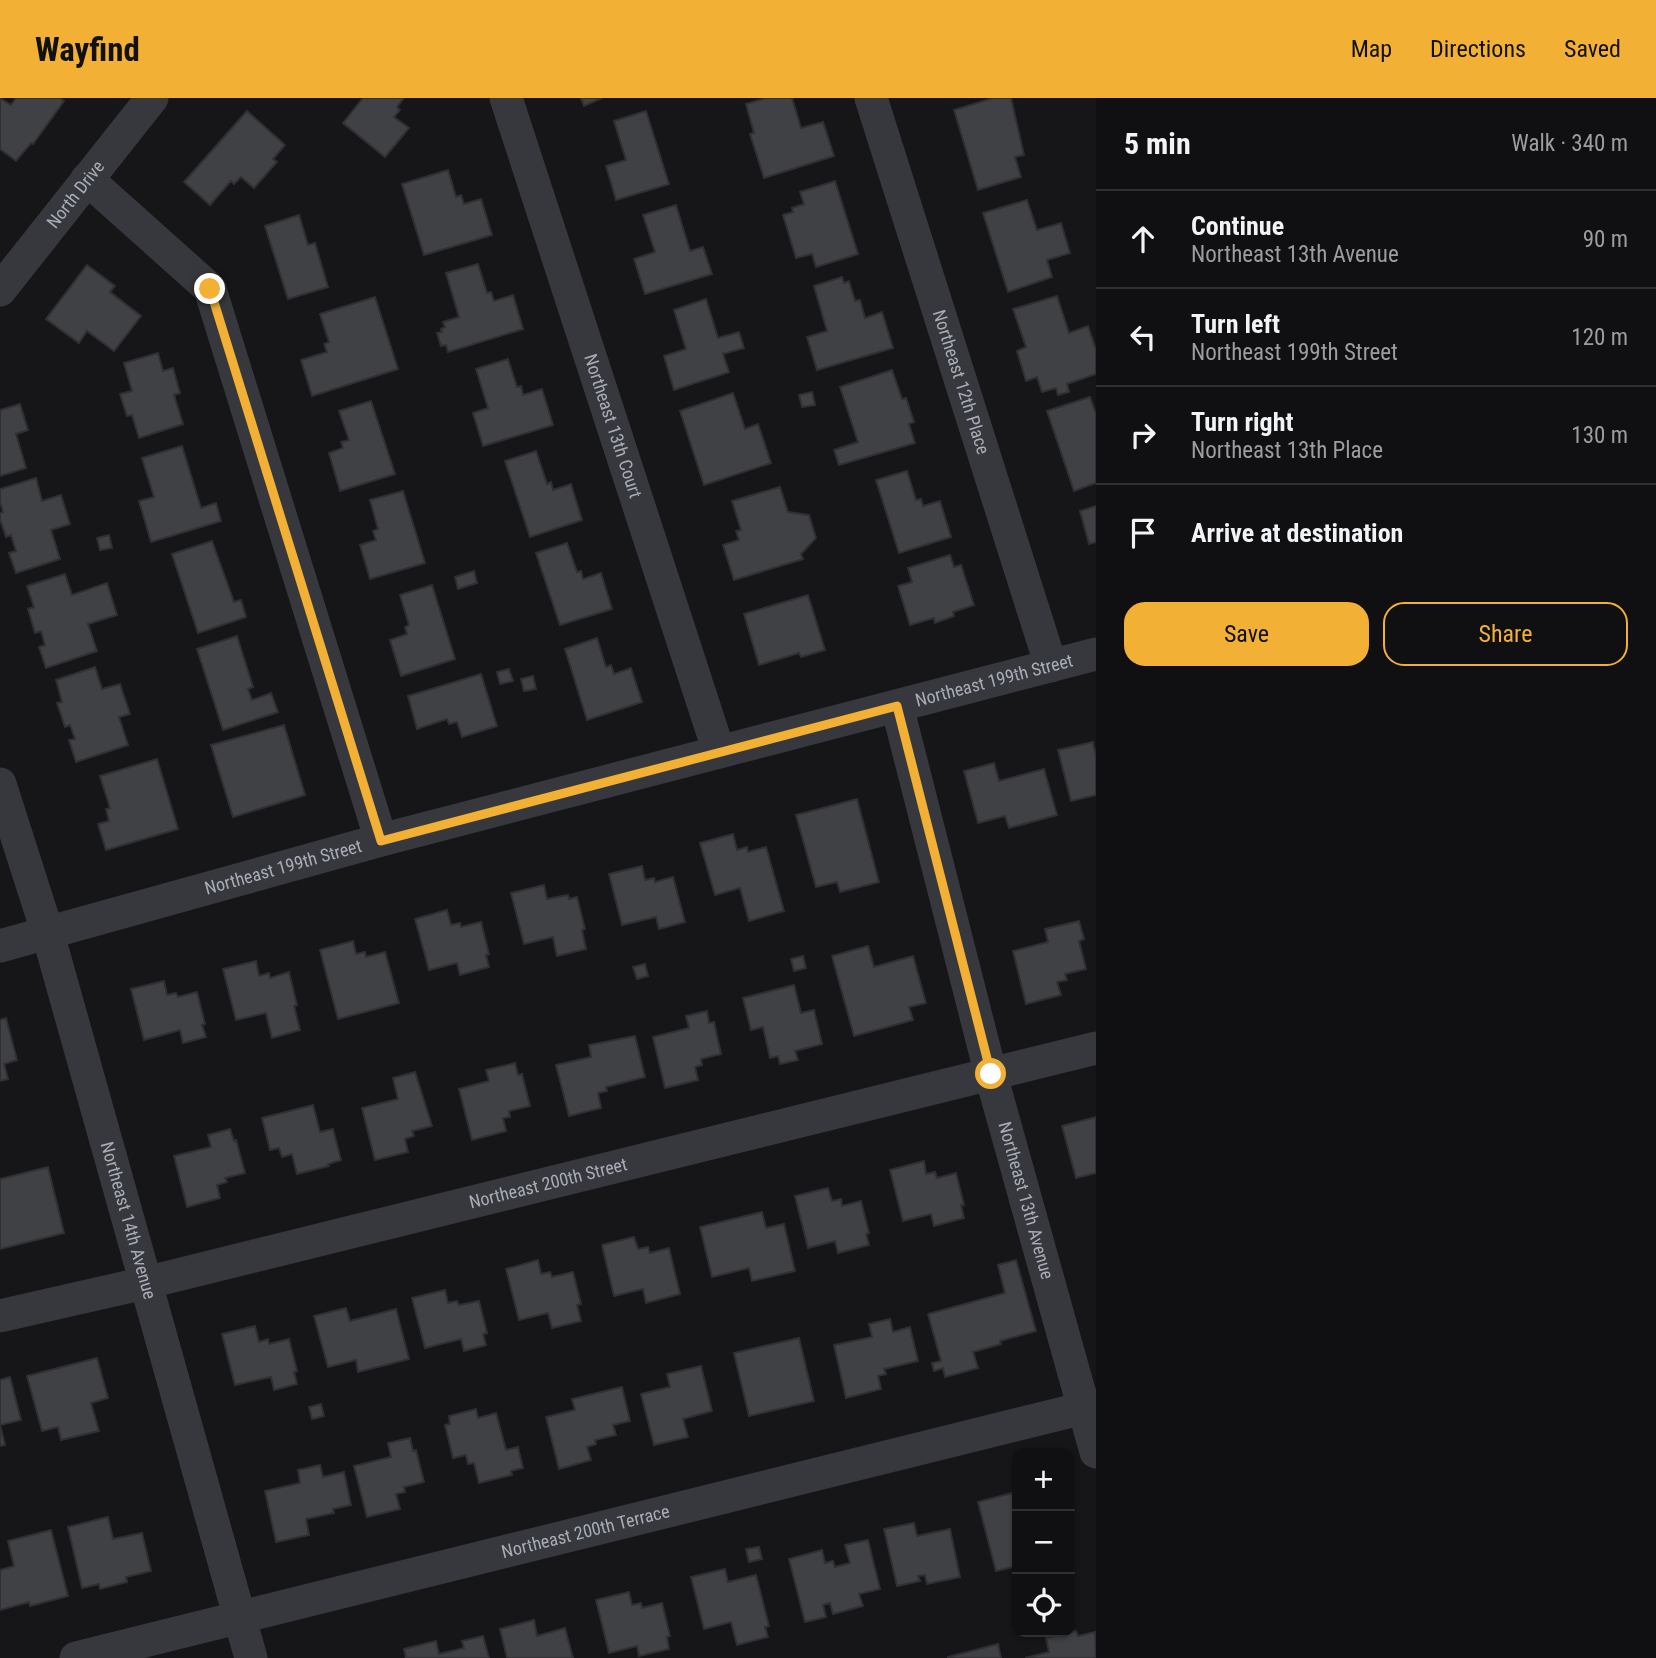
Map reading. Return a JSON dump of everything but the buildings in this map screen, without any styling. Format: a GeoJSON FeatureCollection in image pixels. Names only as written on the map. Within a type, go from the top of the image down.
{"type":"FeatureCollection","features":[{"type":"Feature","properties":{"kind":"street","name":"North Drive"},"geometry":{"type":"LineString","coordinates":[[0,289],[152,98]]}},
{"type":"Feature","properties":{"kind":"street","name":"Northeast 13th Court"},"geometry":{"type":"LineString","coordinates":[[506,98],[719,752]]}},
{"type":"Feature","properties":{"kind":"street","name":"Northeast 12th Place"},"geometry":{"type":"LineString","coordinates":[[871,98],[1051,666]]}},
{"type":"Feature","properties":{"kind":"street"},"geometry":{"type":"LineString","coordinates":[[88,179],[210,289],[381,841]]}},
{"type":"Feature","properties":{"kind":"street","name":"Northeast 199th Street"},"geometry":{"type":"LineString","coordinates":[[0,946],[381,841],[1096,654]]}},
{"type":"Feature","properties":{"kind":"street","name":"Northeast 13th Avenue"},"geometry":{"type":"LineString","coordinates":[[897,706],[991,1074],[1090,1406],[1096,1452]]}},
{"type":"Feature","properties":{"kind":"street","name":"Northeast 14th Avenue"},"geometry":{"type":"LineString","coordinates":[[0,785],[48,933],[242,1618],[251,1658]]}},
{"type":"Feature","properties":{"kind":"street","name":"Northeast 200th Street"},"geometry":{"type":"LineString","coordinates":[[0,1316],[145,1283],[1096,1048]]}},
{"type":"Feature","properties":{"kind":"street","name":"Northeast 200th Terrace"},"geometry":{"type":"LineString","coordinates":[[76,1658],[1090,1406]]}},
{"type":"Feature","properties":{"kind":"route"},"geometry":{"type":"LineString","coordinates":[[210,289],[381,841],[897,706],[991,1074]]}}]}
